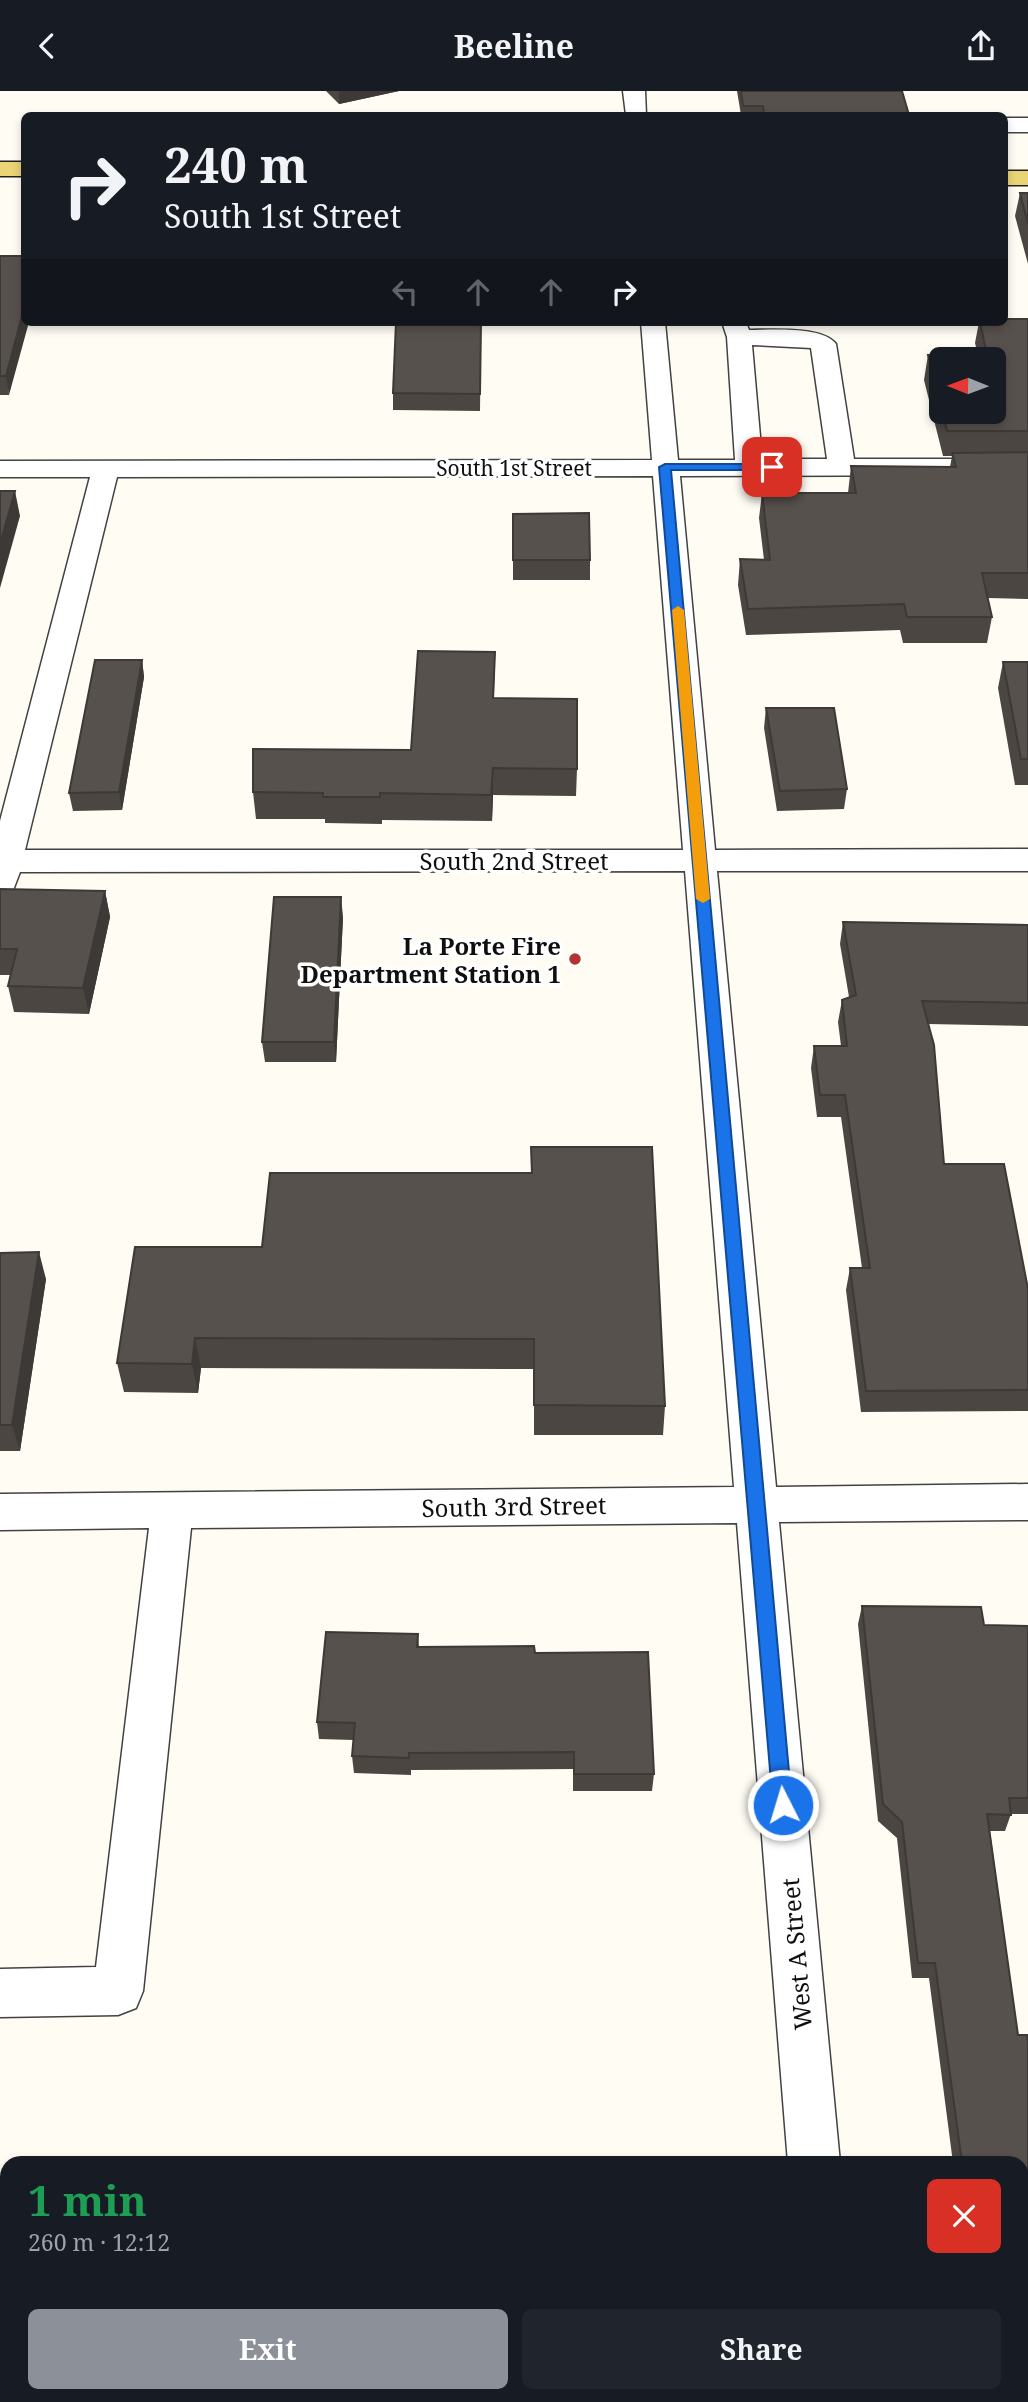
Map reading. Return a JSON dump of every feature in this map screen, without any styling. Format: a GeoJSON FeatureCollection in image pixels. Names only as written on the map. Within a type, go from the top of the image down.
{"type":"FeatureCollection","features":[{"type":"Feature","properties":{"kind":"main road"},"geometry":{"type":"LineString","coordinates":[[0,169],[21,169]]}},
{"type":"Feature","properties":{"kind":"main road"},"geometry":{"type":"LineString","coordinates":[[1008,178],[1028,178]]}},
{"type":"Feature","properties":{"kind":"street"},"geometry":{"type":"LineString","coordinates":[[634,91],[636,112]]}},
{"type":"Feature","properties":{"kind":"street"},"geometry":{"type":"LineString","coordinates":[[1008,125],[1028,125]]}},
{"type":"Feature","properties":{"kind":"street","name":"West A Street"},"geometry":{"type":"LineString","coordinates":[[653,326],[813,2156]]}},
{"type":"Feature","properties":{"kind":"street"},"geometry":{"type":"LineString","coordinates":[[749,467],[736,330],[810,339],[824,344],[842,467]]}},
{"type":"Feature","properties":{"kind":"street","name":"South 1st Street"},"geometry":{"type":"LineString","coordinates":[[0,470],[1028,467]]}},
{"type":"Feature","properties":{"kind":"street"},"geometry":{"type":"LineString","coordinates":[[2,870],[105,470]]}},
{"type":"Feature","properties":{"kind":"street","name":"South 2nd Street"},"geometry":{"type":"LineString","coordinates":[[2,870],[700,860],[1028,860]]}},
{"type":"Feature","properties":{"kind":"street","name":"South 3rd Street"},"geometry":{"type":"LineString","coordinates":[[0,1512],[1028,1502]]}},
{"type":"Feature","properties":{"kind":"street"},"geometry":{"type":"LineString","coordinates":[[0,1993],[118,1991],[172,1510]]}},
{"type":"Feature","properties":{"kind":"building"},"geometry":{"type":"Polygon","coordinates":[[[741,91],[902,91],[908,112],[764,112],[763,106],[743,106],[741,91]]]}},
{"type":"Feature","properties":{"kind":"building"},"geometry":{"type":"Polygon","coordinates":[[[1020,193],[1028,193],[1028,224],[1020,193]]]}},
{"type":"Feature","properties":{"kind":"building"},"geometry":{"type":"Polygon","coordinates":[[[0,256],[21,256],[21,319],[6,376],[0,376],[0,256]]]}},
{"type":"Feature","properties":{"kind":"building"},"geometry":{"type":"Polygon","coordinates":[[[1008,319],[1028,319],[1028,431],[947,431],[945,424],[1006,424],[1006,347],[985,347],[981,326],[1008,326],[1008,319]]]}},
{"type":"Feature","properties":{"kind":"building"},"geometry":{"type":"Polygon","coordinates":[[[396,326],[481,326],[480,394],[393,393],[396,326]]]}},
{"type":"Feature","properties":{"kind":"building"},"geometry":{"type":"Polygon","coordinates":[[[1028,452],[1028,573],[982,573],[992,617],[907,617],[904,604],[748,609],[740,559],[770,560],[762,493],[856,493],[851,466],[956,467],[952,453],[1028,452]]]}},
{"type":"Feature","properties":{"kind":"building"},"geometry":{"type":"Polygon","coordinates":[[[0,491],[15,491],[0,544],[0,491]]]}},
{"type":"Feature","properties":{"kind":"building"},"geometry":{"type":"Polygon","coordinates":[[[589,513],[590,560],[513,560],[513,514],[589,513]]]}},
{"type":"Feature","properties":{"kind":"building"},"geometry":{"type":"Polygon","coordinates":[[[418,651],[495,652],[493,698],[577,699],[577,769],[493,768],[491,795],[380,793],[380,797],[323,797],[323,793],[253,792],[253,749],[411,750],[418,651]]]}},
{"type":"Feature","properties":{"kind":"building"},"geometry":{"type":"Polygon","coordinates":[[[95,660],[142,660],[119,792],[69,793],[95,660]]]}},
{"type":"Feature","properties":{"kind":"building"},"geometry":{"type":"Polygon","coordinates":[[[1003,662],[1028,662],[1028,759],[1021,759],[1003,662]]]}},
{"type":"Feature","properties":{"kind":"building"},"geometry":{"type":"Polygon","coordinates":[[[766,708],[834,708],[847,789],[780,791],[766,708]]]}},
{"type":"Feature","properties":{"kind":"building"},"geometry":{"type":"Polygon","coordinates":[[[0,889],[105,891],[83,988],[8,986],[17,949],[0,949],[0,889]]]}},
{"type":"Feature","properties":{"kind":"building"},"geometry":{"type":"Polygon","coordinates":[[[274,897],[341,897],[334,1042],[262,1042],[274,897]]]}},
{"type":"Feature","properties":{"kind":"building"},"geometry":{"type":"Polygon","coordinates":[[[843,922],[1028,925],[1028,1003],[922,1001],[934,1045],[944,1164],[1004,1164],[1028,1289],[1028,1390],[866,1391],[850,1268],[870,1268],[845,1095],[820,1095],[814,1046],[847,1046],[842,1000],[856,995],[843,922]]]}},
{"type":"Feature","properties":{"kind":"building"},"geometry":{"type":"Polygon","coordinates":[[[531,1147],[652,1147],[665,1406],[534,1405],[534,1339],[195,1338],[192,1364],[117,1363],[135,1247],[262,1247],[270,1173],[532,1173],[531,1147]]]}},
{"type":"Feature","properties":{"kind":"building"},"geometry":{"type":"Polygon","coordinates":[[[39,1252],[12,1425],[0,1425],[0,1253],[39,1252]]]}},
{"type":"Feature","properties":{"kind":"building"},"geometry":{"type":"Polygon","coordinates":[[[862,1606],[981,1607],[984,1625],[1028,1626],[1028,1798],[1009,1798],[1011,1815],[987,1814],[1018,2035],[1027,2035],[1028,2043],[1028,2156],[961,2156],[935,1963],[918,1963],[902,1822],[883,1804],[862,1606]]]}},
{"type":"Feature","properties":{"kind":"building"},"geometry":{"type":"Polygon","coordinates":[[[326,1632],[418,1634],[417,1647],[534,1646],[535,1653],[648,1652],[654,1774],[574,1774],[574,1752],[409,1753],[409,1758],[352,1756],[355,1723],[317,1722],[326,1632]]]}},
{"type":"Feature","properties":{"kind":"slow traffic"},"geometry":{"type":"LineString","coordinates":[[678,610],[703,899]]}},
{"type":"Feature","properties":{"kind":"place","name":"La Porte Fire Department Station 1"},"geometry":{"type":"Point","coordinates":[575,959]}},
{"type":"Feature","properties":{"kind":"route"},"geometry":{"type":"LineString","coordinates":[[772,467],[665,467],[783,1805]]}}]}
